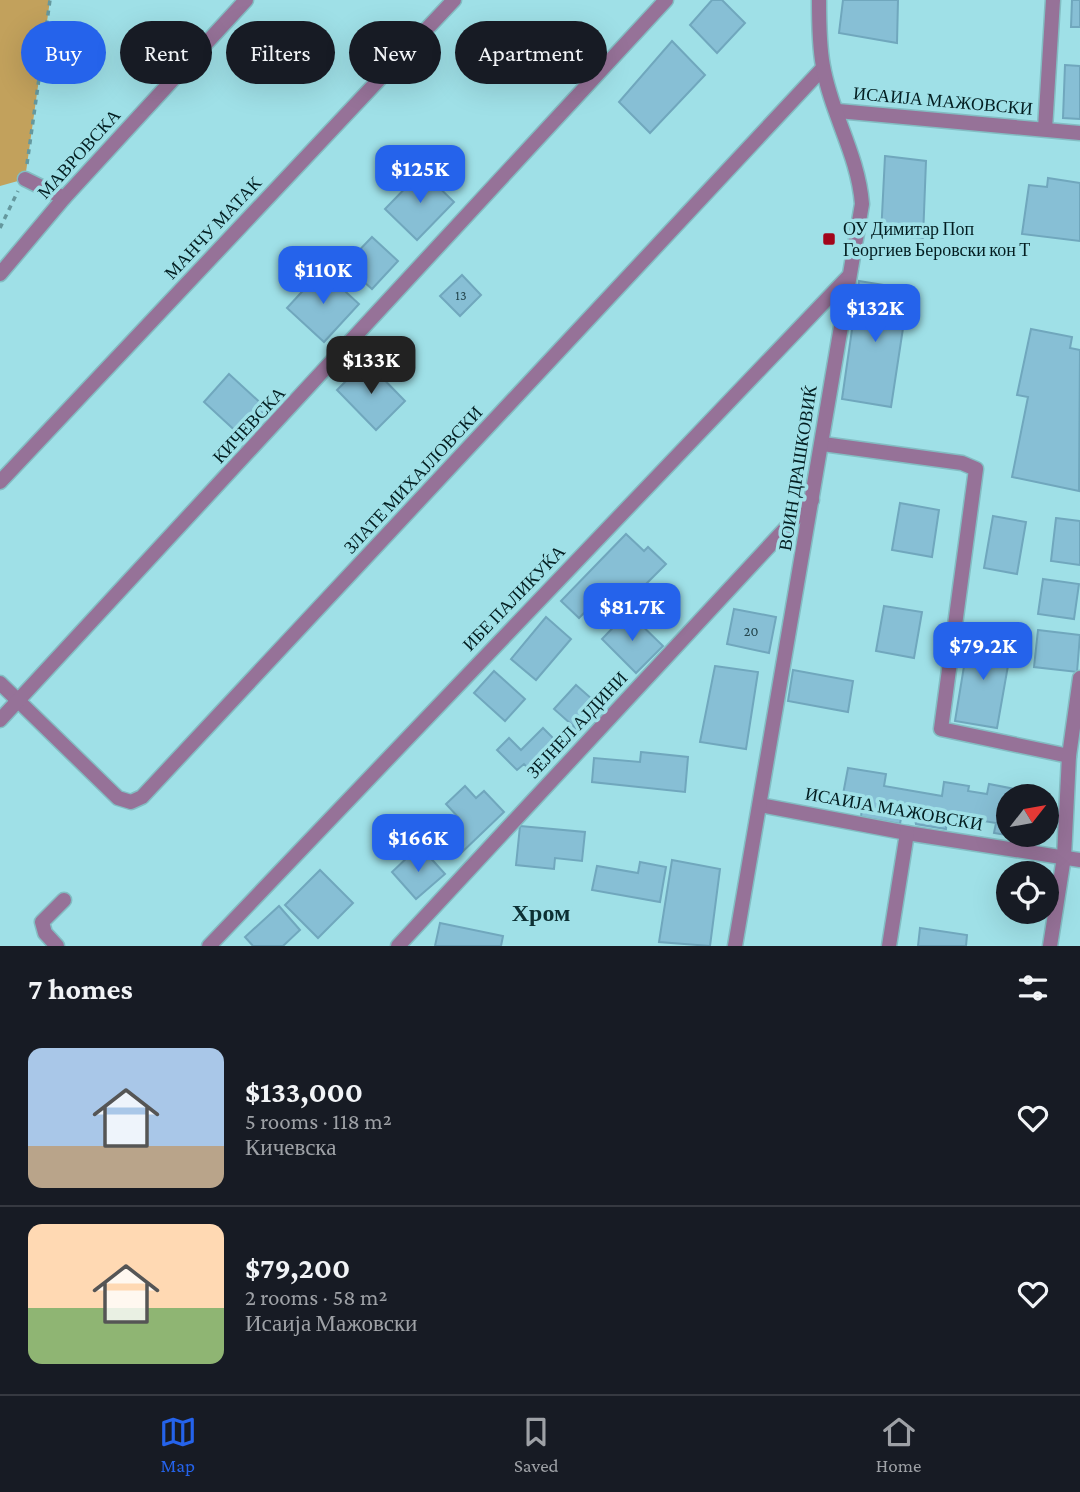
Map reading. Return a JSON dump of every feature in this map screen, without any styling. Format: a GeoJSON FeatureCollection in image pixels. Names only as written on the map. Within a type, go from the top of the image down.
{"type":"FeatureCollection","features":[{"type":"Feature","properties":{"kind":"street","name":"МАВРОВСКА"},"geometry":{"type":"LineString","coordinates":[[0,274],[64,198],[246,0]]}},
{"type":"Feature","properties":{"kind":"street","name":"МАНЧУ МАТАК"},"geometry":{"type":"LineString","coordinates":[[0,482],[454,0]]}},
{"type":"Feature","properties":{"kind":"street","name":"КИЧЕВСКА"},"geometry":{"type":"LineString","coordinates":[[0,720],[666,0]]}},
{"type":"Feature","properties":{"kind":"street","name":"ВОИН ДРАШКОВИЌ"},"geometry":{"type":"LineString","coordinates":[[735,946],[862,204],[860,179],[823,68],[819,0]]}},
{"type":"Feature","properties":{"kind":"street","name":"ИСАИЈА МАЖОВСКИ"},"geometry":{"type":"LineString","coordinates":[[1045,129],[1053,0]]}},
{"type":"Feature","properties":{"kind":"street","name":"ЗЛАТЕ МИХАЈЛОВСКИ"},"geometry":{"type":"LineString","coordinates":[[19,700],[118,798],[131,802],[142,797],[823,68]]}},
{"type":"Feature","properties":{"kind":"street","name":"ИСАИЈА МАЖОВСКИ"},"geometry":{"type":"LineString","coordinates":[[838,111],[1080,133]]}},
{"type":"Feature","properties":{"kind":"street"},"geometry":{"type":"LineString","coordinates":[[24,179],[64,198]]}},
{"type":"Feature","properties":{"kind":"street","name":"ИБЕ ПАЛИКУЌА"},"geometry":{"type":"LineString","coordinates":[[209,946],[848,277]]}},
{"type":"Feature","properties":{"kind":"street"},"geometry":{"type":"LineString","coordinates":[[823,444],[962,463],[976,469],[941,729],[1069,756]]}},
{"type":"Feature","properties":{"kind":"street","name":"ЗЕЈНЕЛ АЈДИНИ"},"geometry":{"type":"LineString","coordinates":[[398,946],[813,499]]}},
{"type":"Feature","properties":{"kind":"street"},"geometry":{"type":"LineString","coordinates":[[1050,946],[1064,857],[1069,756],[1080,678]]}},
{"type":"Feature","properties":{"kind":"street"},"geometry":{"type":"LineString","coordinates":[[0,683],[19,700]]}},
{"type":"Feature","properties":{"kind":"street","name":"ИСАИЈА МАЖОВСКИ"},"geometry":{"type":"LineString","coordinates":[[760,804],[906,833],[1080,860]]}},
{"type":"Feature","properties":{"kind":"street"},"geometry":{"type":"LineString","coordinates":[[889,946],[906,833]]}},
{"type":"Feature","properties":{"kind":"street"},"geometry":{"type":"LineString","coordinates":[[57,946],[45,933],[42,922],[64,900]]}},
{"type":"Feature","properties":{"kind":"path"},"geometry":{"type":"LineString","coordinates":[[0,228],[24,179],[50,0]]}},
{"type":"Feature","properties":{"kind":"shaded area"},"geometry":{"type":"Polygon","coordinates":[[[0,0],[50,0],[47,21],[21,21],[21,84],[38,84],[25,179],[0,186],[0,0]]]}},
{"type":"Feature","properties":{"kind":"building"},"geometry":{"type":"Polygon","coordinates":[[[712,0],[722,0],[745,23],[717,53],[690,25],[712,0]]]}},
{"type":"Feature","properties":{"kind":"building"},"geometry":{"type":"Polygon","coordinates":[[[843,0],[898,0],[897,43],[839,33],[843,0]]]}},
{"type":"Feature","properties":{"kind":"building"},"geometry":{"type":"Polygon","coordinates":[[[1072,0],[1080,0],[1080,27],[1071,27],[1072,0]]]}},
{"type":"Feature","properties":{"kind":"building"},"geometry":{"type":"Polygon","coordinates":[[[672,41],[705,75],[650,133],[619,102],[672,41]]]}},
{"type":"Feature","properties":{"kind":"building"},"geometry":{"type":"Polygon","coordinates":[[[1065,65],[1080,66],[1080,119],[1063,118],[1065,65]]]}},
{"type":"Feature","properties":{"kind":"building"},"geometry":{"type":"Polygon","coordinates":[[[885,156],[926,161],[923,238],[881,235],[885,156]]]}},
{"type":"Feature","properties":{"kind":"building"},"geometry":{"type":"Polygon","coordinates":[[[422,171],[454,202],[417,240],[385,209],[422,171]]]}},
{"type":"Feature","properties":{"kind":"building"},"geometry":{"type":"Polygon","coordinates":[[[1048,178],[1080,183],[1080,241],[1022,234],[1029,185],[1047,187],[1048,178]]]}},
{"type":"Feature","properties":{"kind":"building"},"geometry":{"type":"Polygon","coordinates":[[[372,237],[398,261],[372,289],[345,265],[372,237]]]}},
{"type":"Feature","properties":{"kind":"building"},"geometry":{"type":"Polygon","coordinates":[[[322,270],[359,304],[324,342],[287,308],[322,270]]]}},
{"type":"Feature","properties":{"kind":"building"},"geometry":{"type":"Polygon","coordinates":[[[462,275],[481,295],[460,316],[440,296],[462,275]]]}},
{"type":"Feature","properties":{"kind":"building"},"geometry":{"type":"Polygon","coordinates":[[[859,281],[909,289],[891,407],[842,399],[859,281]]]}},
{"type":"Feature","properties":{"kind":"building"},"geometry":{"type":"Polygon","coordinates":[[[1031,329],[1072,337],[1070,348],[1080,350],[1079,491],[1012,477],[1028,397],[1017,395],[1031,329]]]}},
{"type":"Feature","properties":{"kind":"building"},"geometry":{"type":"Polygon","coordinates":[[[366,361],[405,401],[376,430],[337,390],[366,361]]]}},
{"type":"Feature","properties":{"kind":"building"},"geometry":{"type":"Polygon","coordinates":[[[229,374],[266,408],[241,436],[204,402],[229,374]]]}},
{"type":"Feature","properties":{"kind":"building"},"geometry":{"type":"Polygon","coordinates":[[[900,503],[939,510],[932,557],[892,550],[900,503]]]}},
{"type":"Feature","properties":{"kind":"building"},"geometry":{"type":"Polygon","coordinates":[[[993,516],[1026,522],[1017,574],[984,568],[993,516]]]}},
{"type":"Feature","properties":{"kind":"building"},"geometry":{"type":"Polygon","coordinates":[[[1056,518],[1080,521],[1080,565],[1051,561],[1056,518]]]}},
{"type":"Feature","properties":{"kind":"building"},"geometry":{"type":"Polygon","coordinates":[[[626,534],[644,551],[648,547],[666,564],[630,600],[628,598],[619,607],[604,593],[579,618],[561,601],[626,534]]]}},
{"type":"Feature","properties":{"kind":"building"},"geometry":{"type":"Polygon","coordinates":[[[1043,579],[1079,584],[1074,619],[1038,614],[1043,579]]]}},
{"type":"Feature","properties":{"kind":"building"},"geometry":{"type":"Polygon","coordinates":[[[884,606],[922,612],[914,658],[876,651],[884,606]]]}},
{"type":"Feature","properties":{"kind":"building"},"geometry":{"type":"Polygon","coordinates":[[[734,609],[776,617],[769,653],[727,644],[734,609]]]}},
{"type":"Feature","properties":{"kind":"building"},"geometry":{"type":"Polygon","coordinates":[[[628,612],[663,646],[636,673],[602,639],[628,612]]]}},
{"type":"Feature","properties":{"kind":"building"},"geometry":{"type":"Polygon","coordinates":[[[546,617],[571,639],[536,680],[511,659],[546,617]]]}},
{"type":"Feature","properties":{"kind":"building"},"geometry":{"type":"Polygon","coordinates":[[[1038,630],[1080,635],[1077,672],[1034,667],[1038,630]]]}},
{"type":"Feature","properties":{"kind":"building"},"geometry":{"type":"Polygon","coordinates":[[[969,636],[1012,643],[997,728],[955,721],[969,636]]]}},
{"type":"Feature","properties":{"kind":"building"},"geometry":{"type":"Polygon","coordinates":[[[715,666],[758,672],[746,749],[700,742],[715,666]]]}},
{"type":"Feature","properties":{"kind":"building"},"geometry":{"type":"Polygon","coordinates":[[[793,670],[853,681],[848,712],[788,701],[793,670]]]}},
{"type":"Feature","properties":{"kind":"building"},"geometry":{"type":"Polygon","coordinates":[[[494,671],[525,699],[505,721],[474,693],[494,671]]]}},
{"type":"Feature","properties":{"kind":"building"},"geometry":{"type":"Polygon","coordinates":[[[576,685],[601,707],[580,732],[554,709],[576,685]]]}},
{"type":"Feature","properties":{"kind":"building"},"geometry":{"type":"Polygon","coordinates":[[[543,728],[561,746],[534,774],[524,764],[517,770],[497,750],[509,738],[521,750],[543,728]]]}},
{"type":"Feature","properties":{"kind":"building"},"geometry":{"type":"Polygon","coordinates":[[[641,752],[688,757],[685,792],[592,782],[594,758],[640,762],[641,752]]]}},
{"type":"Feature","properties":{"kind":"building"},"geometry":{"type":"Polygon","coordinates":[[[848,768],[886,774],[884,786],[942,796],[944,782],[969,786],[968,791],[987,794],[989,784],[996,785],[996,823],[948,815],[946,829],[916,824],[915,820],[901,818],[900,824],[861,817],[862,808],[841,805],[848,768]]]}},
{"type":"Feature","properties":{"kind":"building"},"geometry":{"type":"Polygon","coordinates":[[[465,786],[476,798],[484,791],[504,812],[458,856],[440,836],[459,818],[446,804],[465,786]]]}},
{"type":"Feature","properties":{"kind":"building"},"geometry":{"type":"Polygon","coordinates":[[[520,826],[585,832],[582,861],[555,858],[554,869],[516,865],[520,826]]]}},
{"type":"Feature","properties":{"kind":"building"},"geometry":{"type":"Polygon","coordinates":[[[426,853],[445,874],[416,899],[392,872],[411,854],[417,861],[426,853]]]}},
{"type":"Feature","properties":{"kind":"building"},"geometry":{"type":"Polygon","coordinates":[[[672,860],[720,869],[710,946],[659,942],[672,860]]]}},
{"type":"Feature","properties":{"kind":"building"},"geometry":{"type":"Polygon","coordinates":[[[640,862],[666,867],[660,902],[592,890],[597,866],[638,873],[640,862]]]}},
{"type":"Feature","properties":{"kind":"building"},"geometry":{"type":"Polygon","coordinates":[[[320,870],[353,903],[318,938],[285,905],[320,870]]]}},
{"type":"Feature","properties":{"kind":"building"},"geometry":{"type":"Polygon","coordinates":[[[279,906],[300,930],[283,946],[253,946],[245,937],[279,906]]]}},
{"type":"Feature","properties":{"kind":"building"},"geometry":{"type":"Polygon","coordinates":[[[440,923],[503,936],[501,946],[435,946],[440,923]]]}},
{"type":"Feature","properties":{"kind":"building"},"geometry":{"type":"Polygon","coordinates":[[[920,928],[967,935],[966,946],[918,946],[920,928]]]}},
{"type":"Feature","properties":{"kind":"place","name":"ОУ Димитар Поп Георгиев Беровски кон Т"},"geometry":{"type":"Point","coordinates":[829,239]}},
{"type":"Feature","properties":{"kind":"district","name":"Хром"},"geometry":{"type":"Point","coordinates":[541,912]}}]}
